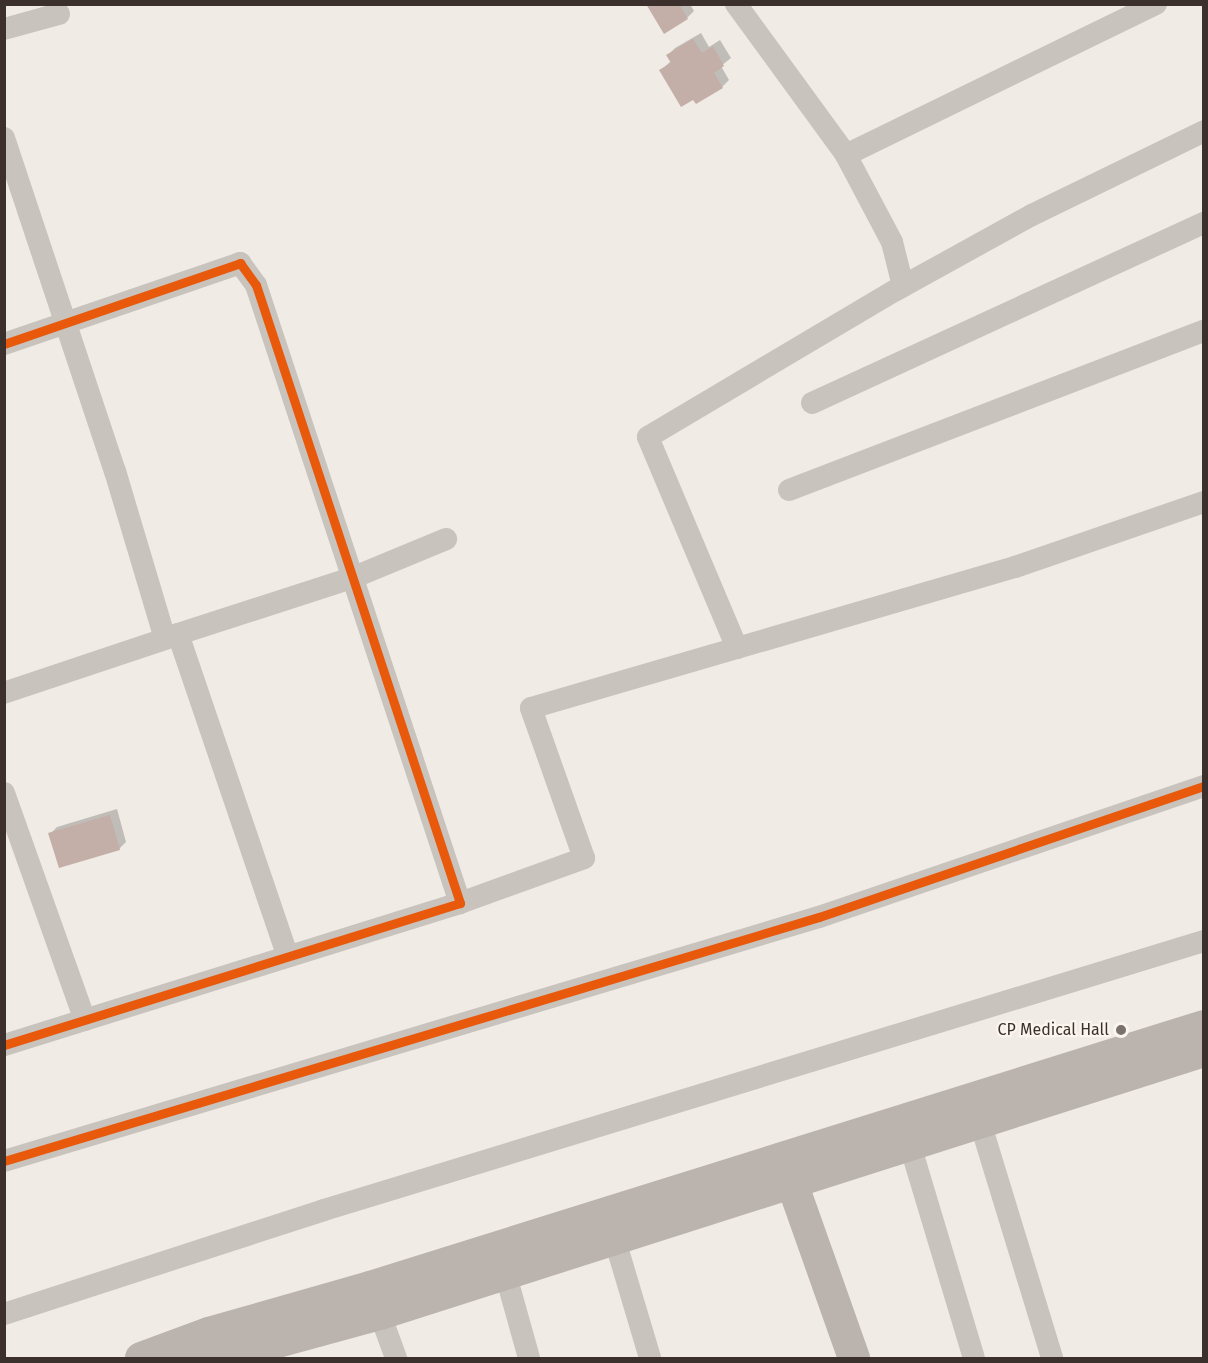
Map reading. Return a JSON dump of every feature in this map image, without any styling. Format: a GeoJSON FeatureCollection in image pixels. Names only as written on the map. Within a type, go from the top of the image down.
{"type":"FeatureCollection","features":[{"type":"Feature","properties":{"kind":"street"},"geometry":{"type":"LineString","coordinates":[[736,4],[846,155],[892,242],[903,286]]}},
{"type":"Feature","properties":{"kind":"street"},"geometry":{"type":"LineString","coordinates":[[846,155],[1156,4]]}},
{"type":"Feature","properties":{"kind":"street"},"geometry":{"type":"LineString","coordinates":[[4,29],[59,14]]}},
{"type":"Feature","properties":{"kind":"street"},"geometry":{"type":"LineString","coordinates":[[737,648],[648,437],[903,286],[1032,215],[1203,131]]}},
{"type":"Feature","properties":{"kind":"street"},"geometry":{"type":"LineString","coordinates":[[4,138],[171,637],[287,954]]}},
{"type":"Feature","properties":{"kind":"street"},"geometry":{"type":"LineString","coordinates":[[812,403],[1203,224]]}},
{"type":"Feature","properties":{"kind":"street"},"geometry":{"type":"LineString","coordinates":[[4,344],[240,263],[256,285],[460,903]]}},
{"type":"Feature","properties":{"kind":"street"},"geometry":{"type":"LineString","coordinates":[[789,490],[1203,331]]}},
{"type":"Feature","properties":{"kind":"street"},"geometry":{"type":"LineString","coordinates":[[4,1045],[287,954],[460,903],[585,858],[531,708],[1015,567],[1203,502]]}},
{"type":"Feature","properties":{"kind":"street"},"geometry":{"type":"LineString","coordinates":[[4,693],[352,578],[446,539]]}},
{"type":"Feature","properties":{"kind":"street"},"geometry":{"type":"LineString","coordinates":[[4,1161],[819,917],[1203,786]]}},
{"type":"Feature","properties":{"kind":"street"},"geometry":{"type":"LineString","coordinates":[[4,793],[85,1020]]}},
{"type":"Feature","properties":{"kind":"street"},"geometry":{"type":"LineString","coordinates":[[4,1314],[335,1207],[1203,941]]}},
{"type":"Feature","properties":{"kind":"street"},"geometry":{"type":"LineString","coordinates":[[141,1359],[209,1333],[370,1287],[1203,1026]]}},
{"type":"Feature","properties":{"kind":"street"},"geometry":{"type":"LineString","coordinates":[[190,1359],[259,1347],[380,1314],[505,1272],[1203,1051]]}},
{"type":"Feature","properties":{"kind":"street"},"geometry":{"type":"LineString","coordinates":[[980,1122],[1052,1359]]}},
{"type":"Feature","properties":{"kind":"street"},"geometry":{"type":"LineString","coordinates":[[910,1145],[974,1359]]}},
{"type":"Feature","properties":{"kind":"street"},"geometry":{"type":"LineString","coordinates":[[792,1183],[854,1359]]}},
{"type":"Feature","properties":{"kind":"street"},"geometry":{"type":"LineString","coordinates":[[614,1238],[650,1359]]}},
{"type":"Feature","properties":{"kind":"street"},"geometry":{"type":"LineString","coordinates":[[505,1272],[529,1359]]}},
{"type":"Feature","properties":{"kind":"street"},"geometry":{"type":"LineString","coordinates":[[380,1314],[396,1359]]}},
{"type":"Feature","properties":{"kind":"building"},"geometry":{"type":"Polygon","coordinates":[[[646,4],[679,4],[688,19],[664,34],[646,4]]]}},
{"type":"Feature","properties":{"kind":"building"},"geometry":{"type":"Polygon","coordinates":[[[693,39],[702,53],[713,46],[724,66],[714,73],[723,88],[696,104],[693,100],[681,107],[659,70],[671,63],[666,55],[693,39]]]}},
{"type":"Feature","properties":{"kind":"building"},"geometry":{"type":"Polygon","coordinates":[[[110,815],[120,850],[59,868],[48,833],[110,815]]]}},
{"type":"Feature","properties":{"kind":"cycle path"},"geometry":{"type":"LineString","coordinates":[[4,344],[240,263],[256,285],[460,903],[4,1045]]}},
{"type":"Feature","properties":{"kind":"cycle path"},"geometry":{"type":"LineString","coordinates":[[4,1161],[819,917],[1204,786]]}},
{"type":"Feature","properties":{"kind":"place","name":"CP Medical Hall"},"geometry":{"type":"Point","coordinates":[1121,1030]}}]}
